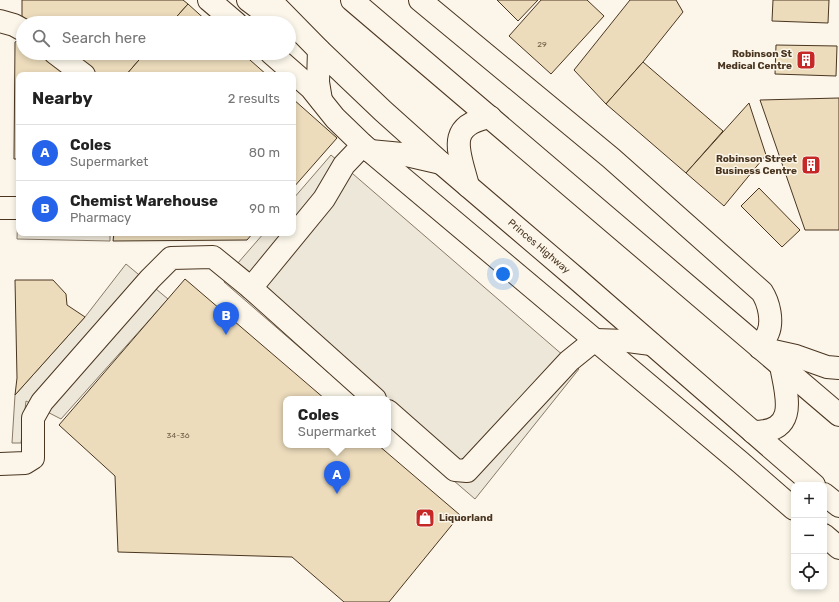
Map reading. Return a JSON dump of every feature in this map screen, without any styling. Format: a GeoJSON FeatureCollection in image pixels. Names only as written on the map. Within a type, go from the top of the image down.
{"type":"FeatureCollection","features":[{"type":"Feature","properties":{"kind":"main road"},"geometry":{"type":"LineString","coordinates":[[209,0],[228,16]]}},
{"type":"Feature","properties":{"kind":"main road"},"geometry":{"type":"LineString","coordinates":[[248,0],[270,16]]}},
{"type":"Feature","properties":{"kind":"main road","name":"Princes Highway"},"geometry":{"type":"LineString","coordinates":[[270,0],[286,16]]}},
{"type":"Feature","properties":{"kind":"main road"},"geometry":{"type":"LineString","coordinates":[[352,0],[839,415]]}},
{"type":"Feature","properties":{"kind":"main road"},"geometry":{"type":"LineString","coordinates":[[420,0],[611,158],[762,292],[768,303],[769,323],[768,332],[760,348]]}},
{"type":"Feature","properties":{"kind":"main road"},"geometry":{"type":"LineString","coordinates":[[0,21],[16,26]]}},
{"type":"Feature","properties":{"kind":"main road","name":"Princes Highway"},"geometry":{"type":"LineString","coordinates":[[296,27],[383,111],[441,163],[811,482]]}},
{"type":"Feature","properties":{"kind":"main road"},"geometry":{"type":"LineString","coordinates":[[296,35],[319,50],[318,82],[321,100]]}},
{"type":"Feature","properties":{"kind":"main road"},"geometry":{"type":"LineString","coordinates":[[64,60],[80,72]]}},
{"type":"Feature","properties":{"kind":"main road"},"geometry":{"type":"LineString","coordinates":[[279,60],[292,72]]}},
{"type":"Feature","properties":{"kind":"main road"},"geometry":{"type":"LineString","coordinates":[[296,75],[321,100],[340,124],[366,148],[791,506]]}},
{"type":"Feature","properties":{"kind":"main road"},"geometry":{"type":"LineString","coordinates":[[468,186],[459,149],[459,136],[463,129],[470,123],[490,117]]}},
{"type":"Feature","properties":{"kind":"main road"},"geometry":{"type":"LineString","coordinates":[[296,233],[324,199],[344,165],[366,148],[441,163]]}},
{"type":"Feature","properties":{"kind":"main road"},"geometry":{"type":"LineString","coordinates":[[251,288],[294,236]]}},
{"type":"Feature","properties":{"kind":"main road"},"geometry":{"type":"LineString","coordinates":[[0,464],[25,463],[33,458],[33,418],[42,402],[150,279],[171,258],[213,257],[251,288],[372,396]]}},
{"type":"Feature","properties":{"kind":"main road"},"geometry":{"type":"LineString","coordinates":[[391,414],[455,470],[467,471],[569,361],[595,340],[628,341],[651,344]]}},
{"type":"Feature","properties":{"kind":"main road"},"geometry":{"type":"LineString","coordinates":[[760,348],[796,356],[827,367],[839,368]]}},
{"type":"Feature","properties":{"kind":"main road"},"geometry":{"type":"LineString","coordinates":[[753,432],[767,431],[776,428],[781,424],[786,414],[787,400],[781,366]]}},
{"type":"Feature","properties":{"kind":"main road"},"geometry":{"type":"LineString","coordinates":[[827,496],[839,506]]}},
{"type":"Feature","properties":{"kind":"main road"},"geometry":{"type":"LineString","coordinates":[[827,538],[839,548]]}},
{"type":"Feature","properties":{"kind":"shaded area"},"geometry":{"type":"Polygon","coordinates":[[[331,155],[579,369],[475,499],[391,427],[391,396],[356,396],[224,282],[231,271],[261,236],[296,236],[296,196],[331,155]]]}},
{"type":"Feature","properties":{"kind":"shaded area"},"geometry":{"type":"Polygon","coordinates":[[[17,236],[110,236],[110,241],[17,239],[17,236]]]}},
{"type":"Feature","properties":{"kind":"shaded area"},"geometry":{"type":"Polygon","coordinates":[[[126,264],[168,299],[61,419],[26,401],[21,443],[12,443],[15,395],[85,317],[126,264]]]}},
{"type":"Feature","properties":{"kind":"building"},"geometry":{"type":"Polygon","coordinates":[[[22,0],[183,0],[188,4],[177,16],[22,16],[22,0]]]}},
{"type":"Feature","properties":{"kind":"building"},"geometry":{"type":"Polygon","coordinates":[[[497,0],[538,0],[518,21],[497,0]]]}},
{"type":"Feature","properties":{"kind":"building"},"geometry":{"type":"Polygon","coordinates":[[[541,0],[587,0],[604,16],[551,74],[509,36],[541,0]]]}},
{"type":"Feature","properties":{"kind":"building"},"geometry":{"type":"Polygon","coordinates":[[[630,0],[676,0],[683,12],[643,62],[606,104],[574,70],[630,0]]]}},
{"type":"Feature","properties":{"kind":"building"},"geometry":{"type":"Polygon","coordinates":[[[773,0],[829,0],[828,23],[772,21],[773,0]]]}},
{"type":"Feature","properties":{"kind":"building"},"geometry":{"type":"Polygon","coordinates":[[[188,4],[201,16],[177,16],[188,4]]]}},
{"type":"Feature","properties":{"kind":"building"},"geometry":{"type":"Polygon","coordinates":[[[15,42],[16,60],[48,60],[62,72],[16,72],[16,159],[14,159],[15,42]]]}},
{"type":"Feature","properties":{"kind":"building","name":"Robinson St Medical Centre"},"geometry":{"type":"Polygon","coordinates":[[[776,45],[837,46],[836,76],[775,74],[776,45]]]}},
{"type":"Feature","properties":{"kind":"building"},"geometry":{"type":"Polygon","coordinates":[[[78,60],[139,60],[129,72],[92,72],[78,60]]]}},
{"type":"Feature","properties":{"kind":"building"},"geometry":{"type":"Polygon","coordinates":[[[139,60],[250,60],[264,72],[129,72],[139,60]]]}},
{"type":"Feature","properties":{"kind":"building"},"geometry":{"type":"Polygon","coordinates":[[[643,62],[723,131],[686,173],[606,104],[643,62]]]}},
{"type":"Feature","properties":{"kind":"building","name":"Robinson Street Business Centre"},"geometry":{"type":"Polygon","coordinates":[[[839,98],[839,230],[805,230],[760,100],[839,98]]]}},
{"type":"Feature","properties":{"kind":"building"},"geometry":{"type":"Polygon","coordinates":[[[296,102],[337,138],[296,185],[296,102]]]}},
{"type":"Feature","properties":{"kind":"building"},"geometry":{"type":"Polygon","coordinates":[[[749,103],[766,155],[724,206],[686,173],[749,103]]]}},
{"type":"Feature","properties":{"kind":"building"},"geometry":{"type":"Polygon","coordinates":[[[759,188],[800,230],[782,247],[741,206],[759,188]]]}},
{"type":"Feature","properties":{"kind":"building"},"geometry":{"type":"Polygon","coordinates":[[[114,236],[250,236],[247,240],[113,241],[114,236]]]}},
{"type":"Feature","properties":{"kind":"building"},"geometry":{"type":"Polygon","coordinates":[[[185,279],[322,396],[283,396],[283,448],[382,448],[460,515],[389,602],[344,602],[292,557],[118,552],[115,476],[59,425],[185,279]]]}},
{"type":"Feature","properties":{"kind":"building"},"geometry":{"type":"Polygon","coordinates":[[[15,280],[53,280],[66,294],[67,305],[85,317],[15,395],[17,378],[15,280]]]}},
{"type":"Feature","properties":{"kind":"place","name":"Robinson St Medical Centre"},"geometry":{"type":"Point","coordinates":[806,60]}},
{"type":"Feature","properties":{"kind":"place","name":"Robinson Street Business Centre"},"geometry":{"type":"Point","coordinates":[811,165]}},
{"type":"Feature","properties":{"kind":"place","name":"Chemist Warehouse"},"geometry":{"type":"Point","coordinates":[226,335]}},
{"type":"Feature","properties":{"kind":"place","name":"Coles"},"geometry":{"type":"Point","coordinates":[337,494]}},
{"type":"Feature","properties":{"kind":"place","name":"Liquorland"},"geometry":{"type":"Point","coordinates":[425,518]}}]}
